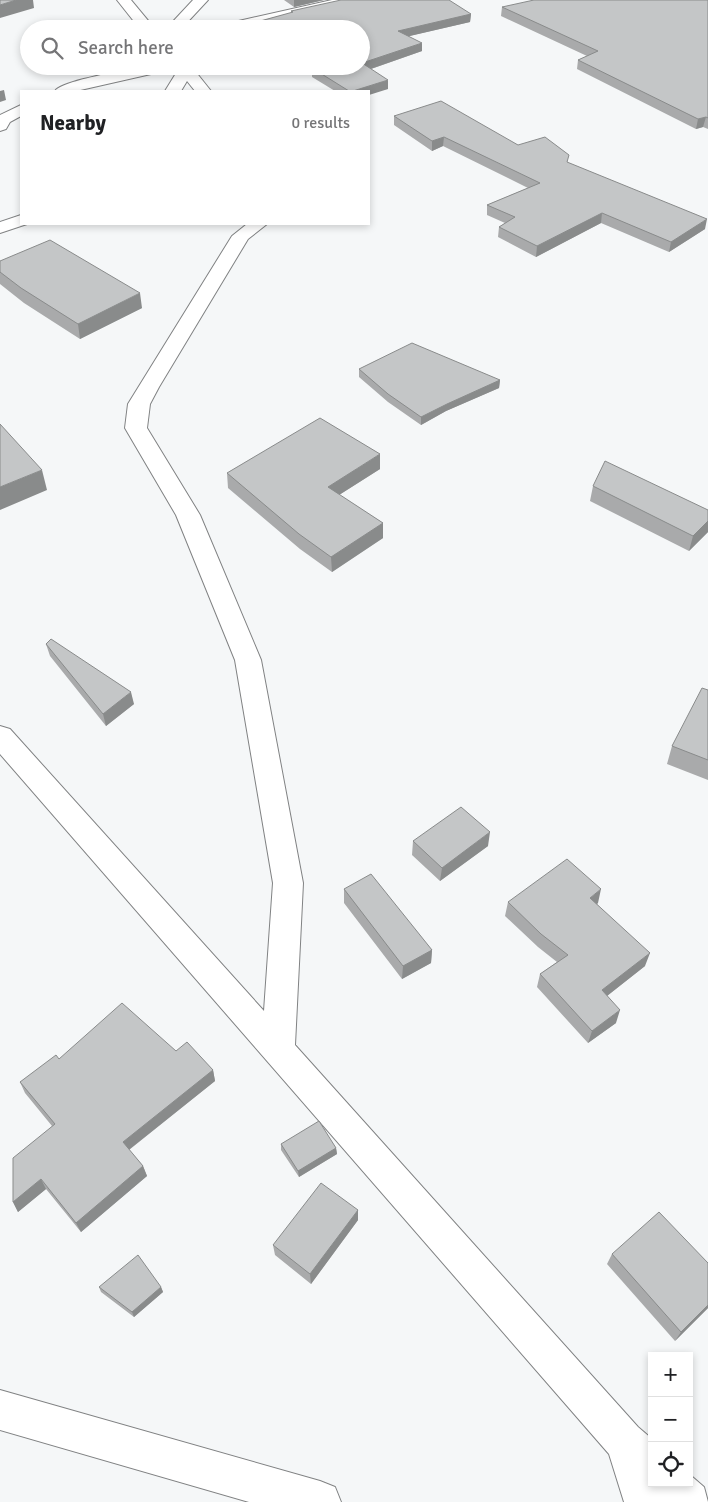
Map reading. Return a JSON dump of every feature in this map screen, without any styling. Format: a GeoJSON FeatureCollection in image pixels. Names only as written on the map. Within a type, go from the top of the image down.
{"type":"FeatureCollection","features":[{"type":"Feature","properties":{"kind":"street"},"geometry":{"type":"LineString","coordinates":[[124,0],[141,20]]}},
{"type":"Feature","properties":{"kind":"street"},"geometry":{"type":"LineString","coordinates":[[182,20],[201,0]]}},
{"type":"Feature","properties":{"kind":"street"},"geometry":{"type":"LineString","coordinates":[[261,20],[351,0]]}},
{"type":"Feature","properties":{"kind":"street"},"geometry":{"type":"LineString","coordinates":[[66,90],[78,85],[125,75]]}},
{"type":"Feature","properties":{"kind":"street"},"geometry":{"type":"LineString","coordinates":[[120,83],[150,75]]}},
{"type":"Feature","properties":{"kind":"street"},"geometry":{"type":"LineString","coordinates":[[173,90],[178,75]]}},
{"type":"Feature","properties":{"kind":"street"},"geometry":{"type":"LineString","coordinates":[[188,75],[202,90]]}},
{"type":"Feature","properties":{"kind":"street"},"geometry":{"type":"LineString","coordinates":[[0,126],[4,120],[20,111]]}},
{"type":"Feature","properties":{"kind":"street"},"geometry":{"type":"LineString","coordinates":[[0,228],[20,220]]}},
{"type":"Feature","properties":{"kind":"street"},"geometry":{"type":"LineString","coordinates":[[257,225],[241,236],[149,387],[139,404],[136,428],[188,515],[248,660],[288,883],[278,1049]]}},
{"type":"Feature","properties":{"kind":"street"},"geometry":{"type":"LineString","coordinates":[[0,736],[638,1454],[645,1502]]}},
{"type":"Feature","properties":{"kind":"street"},"geometry":{"type":"LineString","coordinates":[[0,1410],[320,1502]]}},
{"type":"Feature","properties":{"kind":"street"},"geometry":{"type":"LineString","coordinates":[[673,1487],[689,1502]]}},
{"type":"Feature","properties":{"kind":"building"},"geometry":{"type":"Polygon","coordinates":[[[0,0],[16,0],[0,5],[0,0]]]}},
{"type":"Feature","properties":{"kind":"building"},"geometry":{"type":"Polygon","coordinates":[[[341,0],[449,0],[471,14],[398,31],[422,43],[370,60],[370,20],[264,20],[293,12],[291,11],[341,0]]]}},
{"type":"Feature","properties":{"kind":"building"},"geometry":{"type":"Polygon","coordinates":[[[534,0],[708,0],[708,118],[698,119],[578,60],[598,51],[502,7],[534,0]]]}},
{"type":"Feature","properties":{"kind":"building"},"geometry":{"type":"Polygon","coordinates":[[[370,68],[388,80],[356,90],[347,90],[323,75],[370,75],[370,68]]]}},
{"type":"Feature","properties":{"kind":"building"},"geometry":{"type":"Polygon","coordinates":[[[441,101],[518,145],[545,137],[569,155],[567,162],[707,219],[671,242],[602,213],[537,246],[499,227],[515,217],[487,205],[540,183],[444,137],[432,141],[394,116],[441,101]]]}},
{"type":"Feature","properties":{"kind":"building"},"geometry":{"type":"Polygon","coordinates":[[[50,240],[140,293],[78,324],[21,288],[0,272],[0,261],[50,240]]]}},
{"type":"Feature","properties":{"kind":"building"},"geometry":{"type":"Polygon","coordinates":[[[412,343],[500,380],[421,417],[388,394],[359,369],[412,343]]]}},
{"type":"Feature","properties":{"kind":"building"},"geometry":{"type":"Polygon","coordinates":[[[320,418],[380,454],[328,487],[383,523],[331,557],[299,534],[227,473],[320,418]]]}},
{"type":"Feature","properties":{"kind":"building"},"geometry":{"type":"Polygon","coordinates":[[[0,424],[42,470],[0,487],[0,424]]]}},
{"type":"Feature","properties":{"kind":"building"},"geometry":{"type":"Polygon","coordinates":[[[605,461],[708,510],[708,521],[693,536],[593,486],[605,461]]]}},
{"type":"Feature","properties":{"kind":"building"},"geometry":{"type":"Polygon","coordinates":[[[51,639],[131,692],[103,714],[46,644],[51,639]]]}},
{"type":"Feature","properties":{"kind":"building"},"geometry":{"type":"Polygon","coordinates":[[[702,688],[708,690],[708,760],[672,746],[702,688]]]}},
{"type":"Feature","properties":{"kind":"building"},"geometry":{"type":"Polygon","coordinates":[[[461,807],[490,832],[442,868],[413,841],[461,807]]]}},
{"type":"Feature","properties":{"kind":"building"},"geometry":{"type":"Polygon","coordinates":[[[567,859],[601,889],[590,898],[650,953],[602,990],[620,1010],[592,1031],[540,974],[568,955],[541,934],[508,902],[567,859]]]}},
{"type":"Feature","properties":{"kind":"building"},"geometry":{"type":"Polygon","coordinates":[[[371,874],[432,950],[403,966],[344,889],[371,874]]]}},
{"type":"Feature","properties":{"kind":"building"},"geometry":{"type":"Polygon","coordinates":[[[122,1003],[176,1051],[187,1042],[213,1070],[123,1142],[143,1166],[76,1223],[41,1179],[13,1202],[13,1158],[55,1124],[20,1082],[56,1055],[59,1059],[122,1003]]]}},
{"type":"Feature","properties":{"kind":"building"},"geometry":{"type":"Polygon","coordinates":[[[319,1121],[336,1148],[298,1171],[281,1144],[319,1121]]]}},
{"type":"Feature","properties":{"kind":"building"},"geometry":{"type":"Polygon","coordinates":[[[321,1183],[358,1210],[310,1274],[273,1245],[321,1183]]]}},
{"type":"Feature","properties":{"kind":"building"},"geometry":{"type":"Polygon","coordinates":[[[659,1212],[708,1263],[708,1305],[681,1332],[612,1254],[659,1212]]]}},
{"type":"Feature","properties":{"kind":"building"},"geometry":{"type":"Polygon","coordinates":[[[138,1255],[161,1287],[132,1312],[99,1287],[138,1255]]]}}]}
